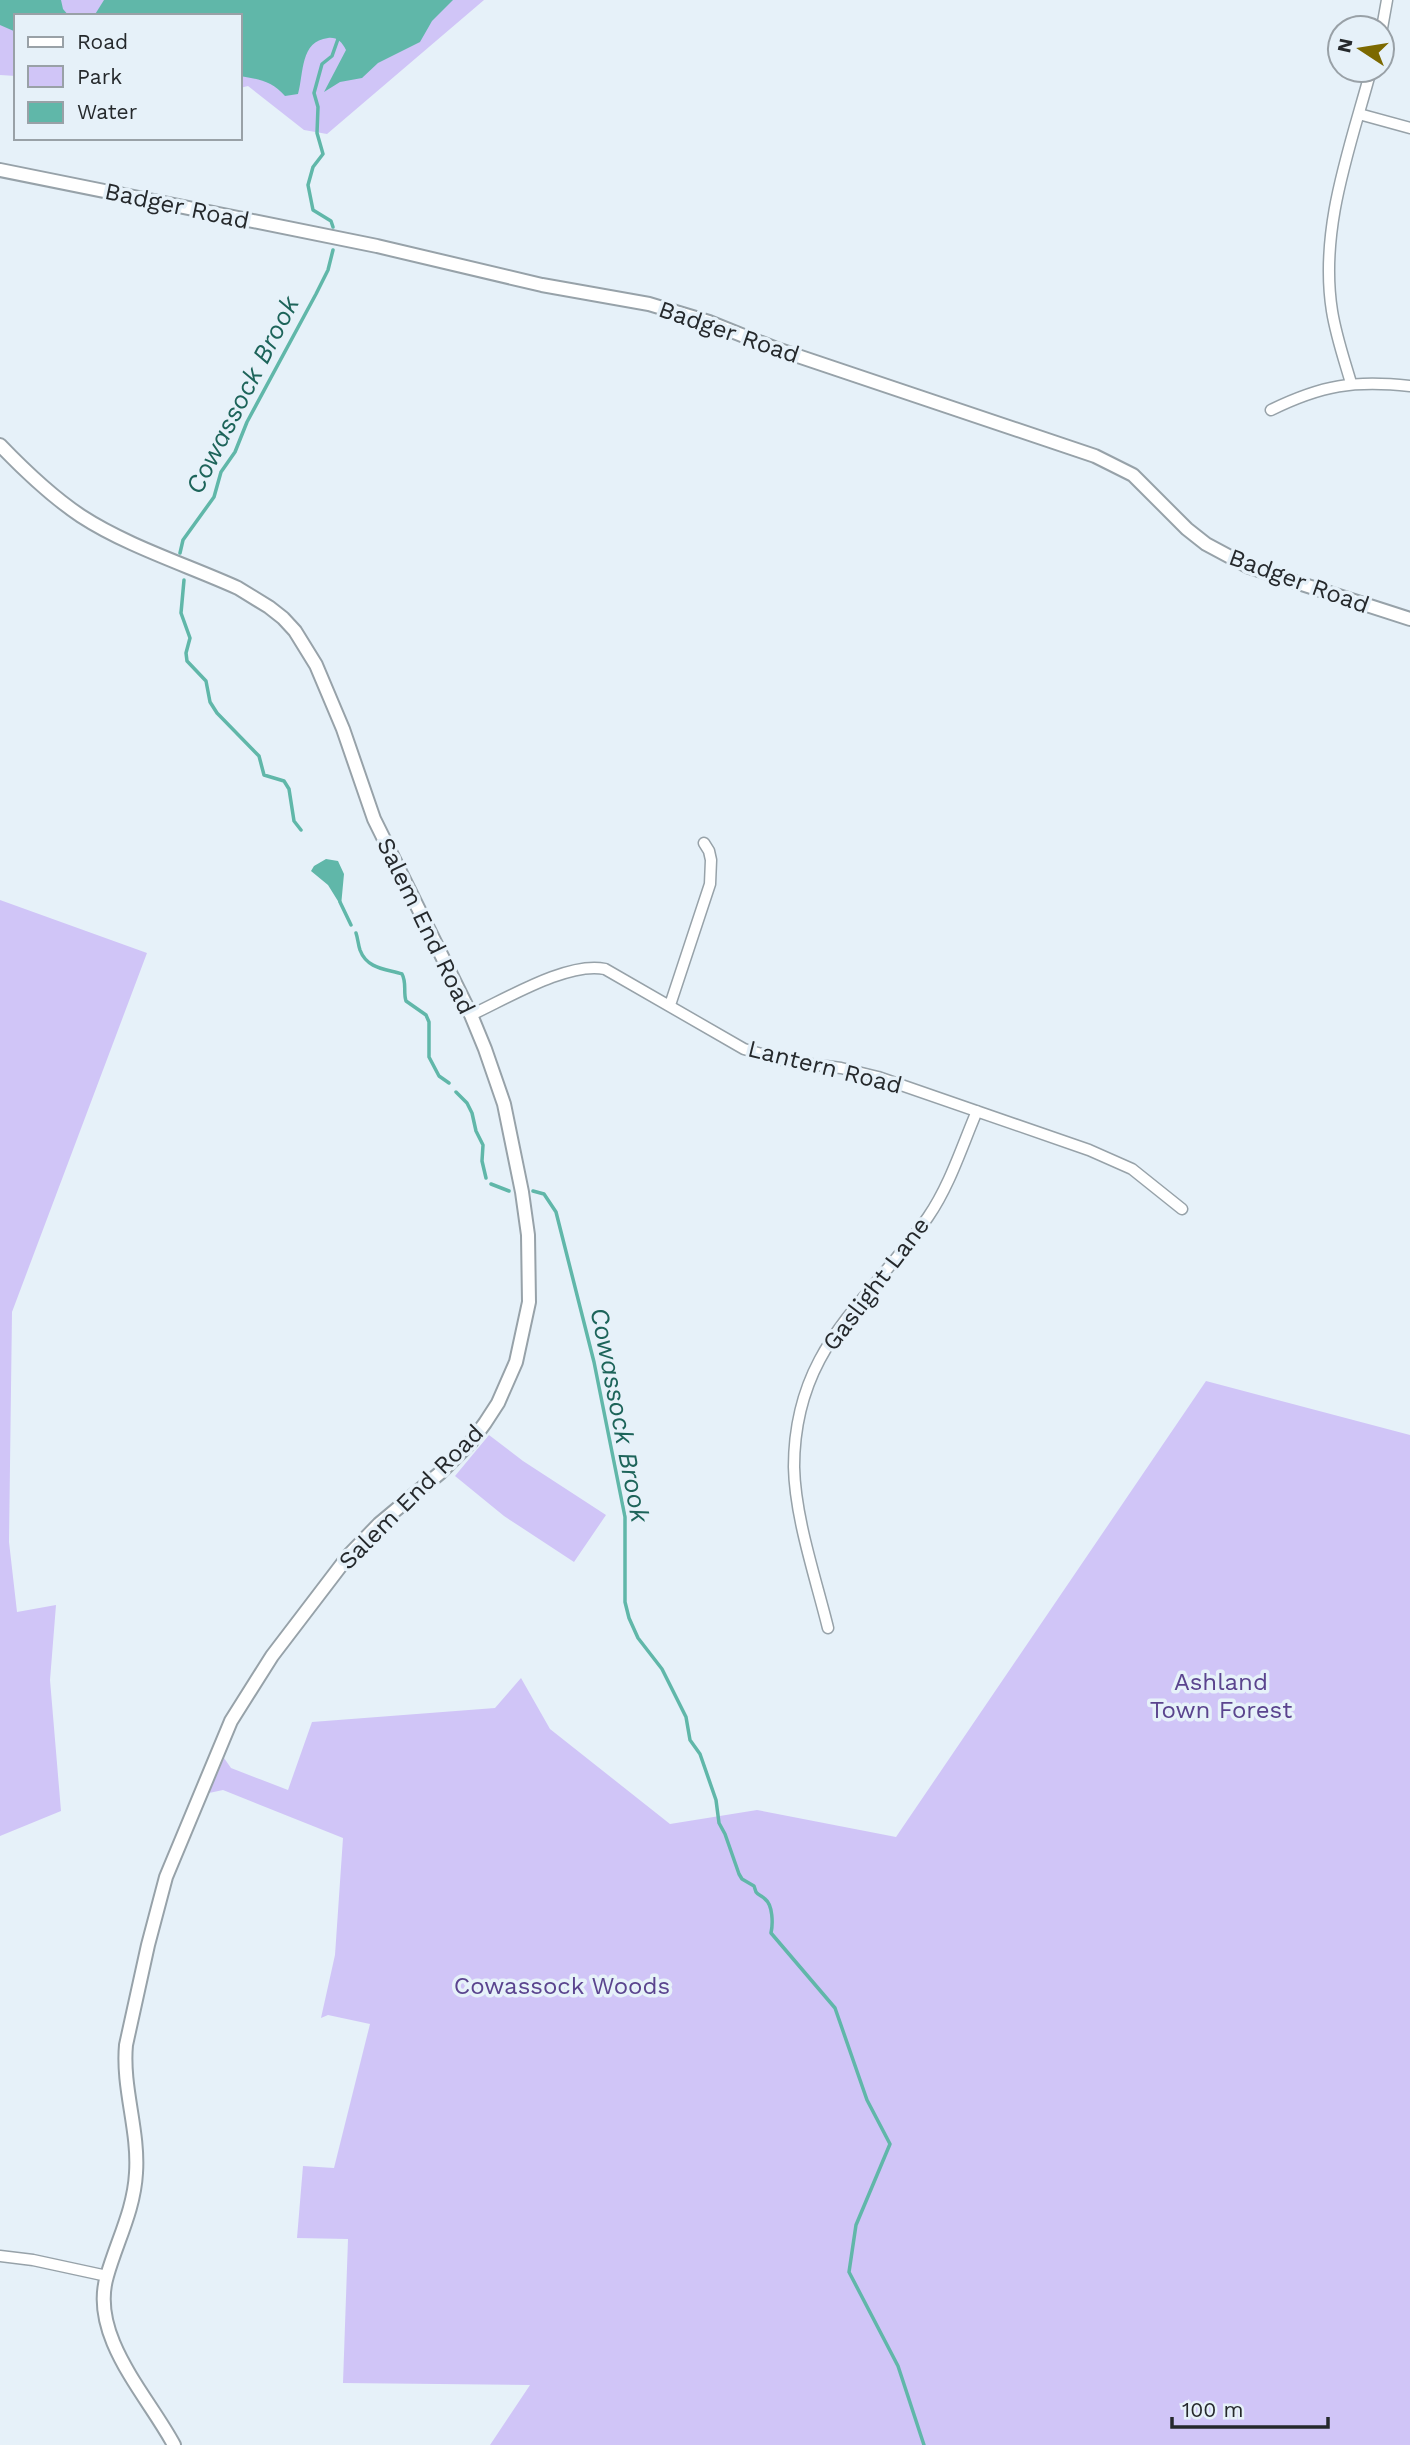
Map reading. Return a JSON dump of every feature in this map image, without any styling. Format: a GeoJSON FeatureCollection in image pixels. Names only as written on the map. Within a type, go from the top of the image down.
{"type":"FeatureCollection","features":[{"type":"Feature","properties":{"kind":"street"},"geometry":{"type":"LineString","coordinates":[[1351,383],[1332,309],[1329,257],[1334,210],[1367,84]]}},
{"type":"Feature","properties":{"kind":"street"},"geometry":{"type":"LineString","coordinates":[[1359,114],[1410,128]]}},
{"type":"Feature","properties":{"kind":"street","name":"Badger Road"},"geometry":{"type":"LineString","coordinates":[[0,170],[377,246],[533,284],[649,304],[677,312],[774,348],[1095,456],[1133,475],[1187,529],[1226,557],[1410,619]]}},
{"type":"Feature","properties":{"kind":"street"},"geometry":{"type":"LineString","coordinates":[[1271,411],[1321,389],[1351,383],[1410,386]]}},
{"type":"Feature","properties":{"kind":"street","name":"Salem End Road"},"geometry":{"type":"LineString","coordinates":[[0,445],[46,489],[82,516],[125,540],[238,588],[270,607],[295,631],[316,665],[334,707],[382,838],[471,1015],[503,1104],[518,1170],[528,1235],[529,1302],[516,1362],[498,1403],[471,1442],[440,1473],[379,1524],[334,1573],[268,1662],[242,1702],[223,1740],[166,1877],[135,1999],[124,2068],[136,2153],[136,2174],[127,2221],[107,2276],[103,2307],[111,2336],[174,2445]]}},
{"type":"Feature","properties":{"kind":"street"},"geometry":{"type":"LineString","coordinates":[[670,1005],[710,884],[711,860],[704,843]]}},
{"type":"Feature","properties":{"kind":"street","name":"Lantern Road"},"geometry":{"type":"LineString","coordinates":[[471,1015],[570,970],[593,966],[616,973],[728,1041],[762,1055],[859,1072],[1089,1150],[1132,1169],[1182,1209]]}},
{"type":"Feature","properties":{"kind":"street","name":"Gaslight Lane"},"geometry":{"type":"LineString","coordinates":[[828,1628],[796,1486],[795,1446],[801,1407],[814,1371],[837,1329],[916,1233],[937,1203],[977,1111]]}},
{"type":"Feature","properties":{"kind":"street"},"geometry":{"type":"LineString","coordinates":[[0,2256],[17,2257],[107,2276]]}},
{"type":"Feature","properties":{"kind":"green space"},"geometry":{"type":"Polygon","coordinates":[[[0,0],[484,0],[327,134],[304,130],[248,86],[242,88],[242,14],[14,14],[14,76],[0,75],[0,0]]]}},
{"type":"Feature","properties":{"kind":"green space"},"geometry":{"type":"Polygon","coordinates":[[[0,900],[147,953],[12,1312],[9,1542],[17,1612],[56,1605],[50,1680],[61,1811],[0,1836],[0,900]]]}},
{"type":"Feature","properties":{"kind":"green space"},"geometry":{"type":"Polygon","coordinates":[[[1206,1381],[1410,1435],[1410,2445],[490,2445],[530,2385],[343,2383],[348,2239],[297,2238],[303,2166],[334,2168],[370,2024],[328,2015],[321,2018],[335,1955],[343,1838],[223,1790],[209,1793],[224,1758],[231,1768],[288,1790],[312,1722],[495,1708],[521,1678],[550,1729],[670,1824],[757,1810],[896,1837],[1206,1381]]]}},
{"type":"Feature","properties":{"kind":"green space"},"geometry":{"type":"Polygon","coordinates":[[[489,1435],[523,1461],[606,1515],[574,1562],[504,1516],[455,1476],[489,1435]]]}},
{"type":"Feature","properties":{"kind":"water"},"geometry":{"type":"Polygon","coordinates":[[[0,0],[61,0],[67,14],[14,14],[14,31],[0,25],[0,0]]]}},
{"type":"Feature","properties":{"kind":"water"},"geometry":{"type":"Polygon","coordinates":[[[104,0],[453,0],[432,21],[420,42],[378,63],[362,78],[340,82],[324,92],[346,50],[341,42],[334,38],[319,40],[308,51],[298,94],[285,96],[270,84],[242,76],[242,14],[95,14],[104,0]]]}},
{"type":"Feature","properties":{"kind":"water"},"geometry":{"type":"Polygon","coordinates":[[[326,859],[338,861],[344,874],[341,906],[328,885],[311,871],[326,859]]]}},
{"type":"Feature","properties":{"kind":"waterway","name":"Cowassock Brook"},"geometry":{"type":"LineString","coordinates":[[333,227],[331,221],[313,210],[308,185],[313,167],[323,154],[317,133],[318,107],[314,93],[322,64],[332,56],[338,39]]}},
{"type":"Feature","properties":{"kind":"waterway","name":"Cowassock Brook"},"geometry":{"type":"LineString","coordinates":[[180,553],[183,540],[214,497],[221,472],[235,452],[247,422],[316,294],[328,270],[333,250]]}},
{"type":"Feature","properties":{"kind":"waterway","name":"Cowassock Brook"},"geometry":{"type":"LineString","coordinates":[[184,580],[181,613],[190,638],[187,661],[206,681],[210,702],[217,713],[259,756],[264,775],[284,781],[289,789],[294,821],[301,830]]}},
{"type":"Feature","properties":{"kind":"waterway","name":"Cowassock Brook"},"geometry":{"type":"LineString","coordinates":[[340,902],[351,925]]}},
{"type":"Feature","properties":{"kind":"waterway","name":"Cowassock Brook"},"geometry":{"type":"LineString","coordinates":[[356,933],[360,950],[367,961],[402,974],[406,1001],[426,1015],[429,1022],[429,1057],[439,1076],[449,1083]]}},
{"type":"Feature","properties":{"kind":"waterway","name":"Cowassock Brook"},"geometry":{"type":"LineString","coordinates":[[456,1092],[472,1113],[483,1145],[482,1161],[486,1178]]}},
{"type":"Feature","properties":{"kind":"waterway","name":"Cowassock Brook"},"geometry":{"type":"LineString","coordinates":[[491,1184],[509,1191]]}},
{"type":"Feature","properties":{"kind":"waterway","name":"Cowassock Brook"},"geometry":{"type":"LineString","coordinates":[[533,1191],[544,1194],[556,1212],[594,1362],[625,1517],[625,1602],[629,1618],[638,1638],[662,1669],[686,1717],[690,1740],[700,1754],[716,1800],[719,1823],[739,1874],[768,1902],[772,1915],[771,1933],[835,2008],[867,2100],[890,2144],[856,2225],[849,2272],[898,2366],[924,2445]]}},
{"type":"Feature","properties":{"kind":"park label","name":"Ashland Town Forest"},"geometry":{"type":"Point","coordinates":[1221,1696]}},
{"type":"Feature","properties":{"kind":"park label","name":"Cowassock Woods"},"geometry":{"type":"Point","coordinates":[562,1986]}}]}
